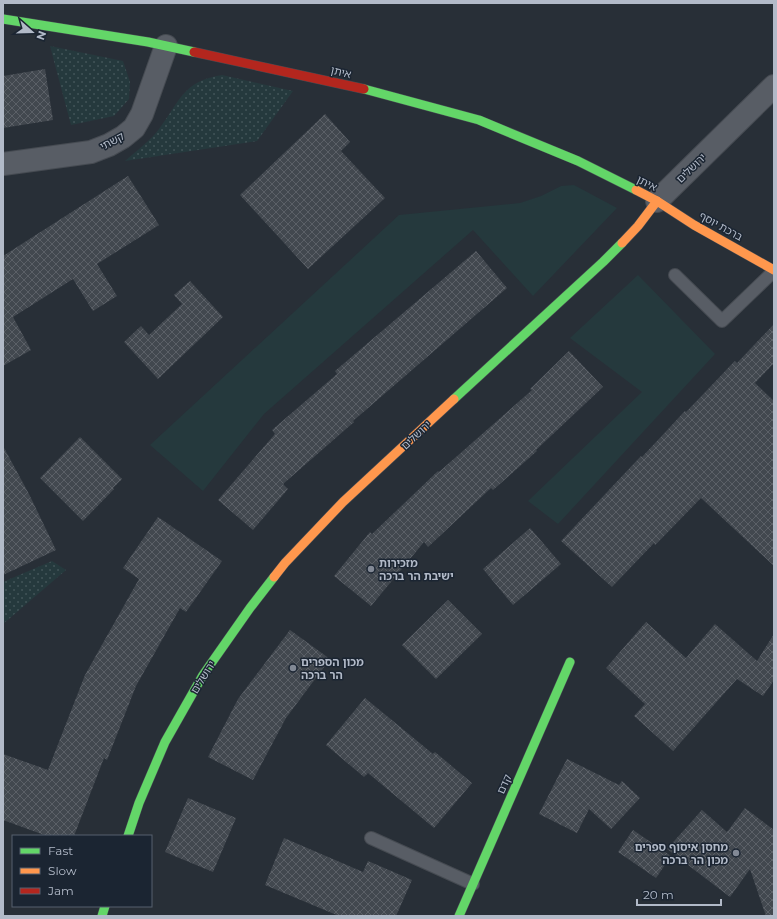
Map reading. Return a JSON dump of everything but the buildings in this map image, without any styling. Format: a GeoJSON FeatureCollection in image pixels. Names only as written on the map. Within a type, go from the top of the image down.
{"type":"FeatureCollection","features":[{"type":"Feature","properties":{"kind":"street","name":"איתן"},"geometry":{"type":"LineString","coordinates":[[3,19],[166,46],[400,98],[479,120],[578,161],[657,201]]}},
{"type":"Feature","properties":{"kind":"street","name":"קשתי"},"geometry":{"type":"LineString","coordinates":[[3,164],[91,152],[123,137],[134,128],[142,114],[166,46]]}},
{"type":"Feature","properties":{"kind":"street","name":"ירושלים"},"geometry":{"type":"LineString","coordinates":[[128,835],[139,803],[165,742],[203,675],[250,608],[285,563],[343,502],[603,262],[638,226],[657,201],[774,86]]}},
{"type":"Feature","properties":{"kind":"street","name":"ברכת יוסף"},"geometry":{"type":"LineString","coordinates":[[657,201],[694,225],[774,271]]}},
{"type":"Feature","properties":{"kind":"street","name":"קדם"},"geometry":{"type":"LineString","coordinates":[[459,916],[570,662]]}},
{"type":"Feature","properties":{"kind":"lane"},"geometry":{"type":"LineString","coordinates":[[675,275],[722,321],[774,271]]}},
{"type":"Feature","properties":{"kind":"lane"},"geometry":{"type":"LineString","coordinates":[[371,838],[473,884]]}},
{"type":"Feature","properties":{"kind":"green space"},"geometry":{"type":"Polygon","coordinates":[[[50,46],[123,61],[130,82],[129,99],[114,116],[71,125],[50,46]]]}},
{"type":"Feature","properties":{"kind":"green space"},"geometry":{"type":"Polygon","coordinates":[[[222,75],[293,91],[257,141],[125,161],[155,133],[190,87],[209,78],[222,75]]]}},
{"type":"Feature","properties":{"kind":"green space"},"geometry":{"type":"Polygon","coordinates":[[[574,185],[617,208],[533,296],[473,230],[264,414],[203,491],[150,445],[399,215],[520,203],[541,196],[561,186],[574,185]]]}},
{"type":"Feature","properties":{"kind":"green space"},"geometry":{"type":"Polygon","coordinates":[[[638,275],[715,354],[558,524],[528,501],[642,392],[570,338],[638,275]]]}},
{"type":"Feature","properties":{"kind":"green space"},"geometry":{"type":"Polygon","coordinates":[[[52,561],[66,570],[3,624],[3,582],[52,561]]]}},
{"type":"Feature","properties":{"kind":"traffic: fast"},"geometry":{"type":"LineString","coordinates":[[3,19],[148,42],[194,52]]}},
{"type":"Feature","properties":{"kind":"traffic: fast"},"geometry":{"type":"LineString","coordinates":[[364,89],[479,120],[578,161],[636,190]]}},
{"type":"Feature","properties":{"kind":"traffic: fast"},"geometry":{"type":"LineString","coordinates":[[454,399],[622,243]]}},
{"type":"Feature","properties":{"kind":"traffic: fast"},"geometry":{"type":"LineString","coordinates":[[128,835],[139,803],[165,742],[203,675],[250,608],[274,577]]}},
{"type":"Feature","properties":{"kind":"traffic: fast"},"geometry":{"type":"LineString","coordinates":[[459,916],[570,662]]}},
{"type":"Feature","properties":{"kind":"traffic: fast"},"geometry":{"type":"LineString","coordinates":[[102,916],[105,907]]}},
{"type":"Feature","properties":{"kind":"traffic: slow"},"geometry":{"type":"LineString","coordinates":[[636,190],[774,270]]}},
{"type":"Feature","properties":{"kind":"traffic: slow"},"geometry":{"type":"LineString","coordinates":[[622,243],[638,226],[657,201]]}},
{"type":"Feature","properties":{"kind":"traffic: slow"},"geometry":{"type":"LineString","coordinates":[[274,577],[285,563],[343,502],[454,399]]}},
{"type":"Feature","properties":{"kind":"traffic: jam"},"geometry":{"type":"LineString","coordinates":[[194,52],[364,89]]}},
{"type":"Feature","properties":{"kind":"place","name":"מזכירות ישיבת הר ברכה"},"geometry":{"type":"Point","coordinates":[371,569]}},
{"type":"Feature","properties":{"kind":"place","name":"מכון הספרים הר ברכה"},"geometry":{"type":"Point","coordinates":[293,668]}},
{"type":"Feature","properties":{"kind":"place","name":"מחסן איסוף ספרים מכון הר ברכה"},"geometry":{"type":"Point","coordinates":[736,853]}}]}
